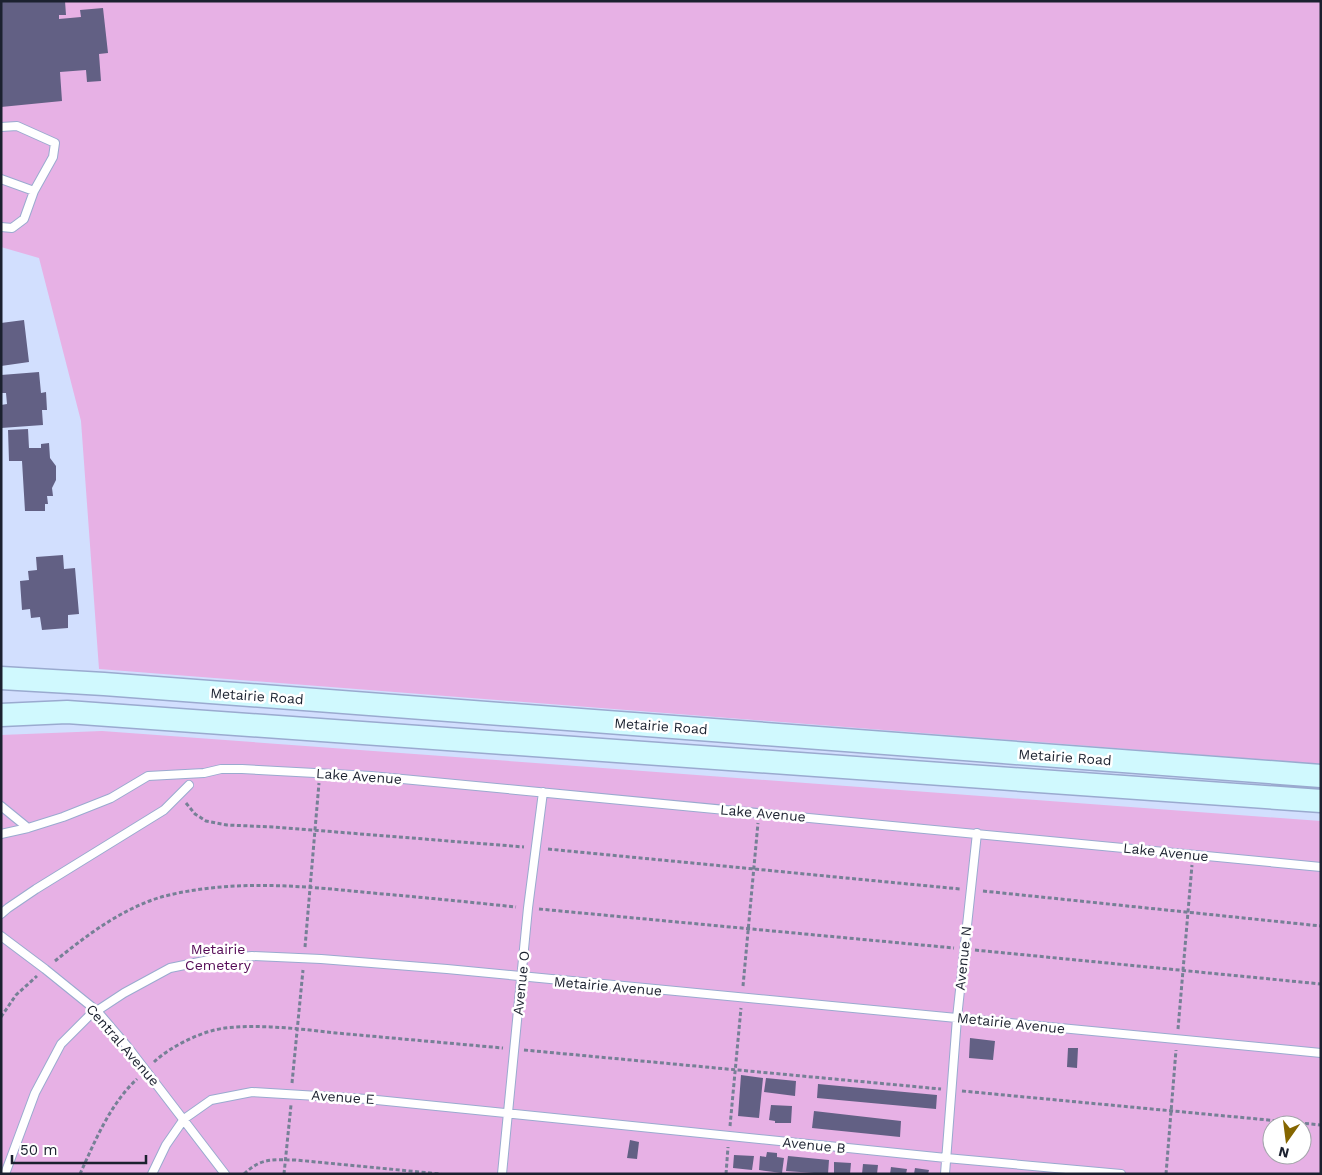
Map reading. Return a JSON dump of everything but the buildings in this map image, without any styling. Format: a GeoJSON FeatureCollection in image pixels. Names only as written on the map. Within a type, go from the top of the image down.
{"type":"FeatureCollection","features":[{"type":"Feature","properties":{"kind":"main road","name":"Metairie Road"},"geometry":{"type":"LineString","coordinates":[[1,678],[104,684],[1321,776]]}},
{"type":"Feature","properties":{"kind":"main road","name":"Metairie Road"},"geometry":{"type":"LineString","coordinates":[[1,715],[66,712],[1321,801]]}},
{"type":"Feature","properties":{"kind":"lane"},"geometry":{"type":"LineString","coordinates":[[1,127],[17,126],[55,143],[53,157],[34,191],[24,219],[12,228],[1,227]]}},
{"type":"Feature","properties":{"kind":"lane"},"geometry":{"type":"LineString","coordinates":[[1,179],[34,191]]}},
{"type":"Feature","properties":{"kind":"lane","name":"Lake Avenue"},"geometry":{"type":"LineString","coordinates":[[1,834],[63,817],[111,798],[148,776],[204,773],[221,769],[242,769],[371,776],[1321,867]]}},
{"type":"Feature","properties":{"kind":"lane"},"geometry":{"type":"LineString","coordinates":[[1,914],[36,889],[164,810],[190,785]]}},
{"type":"Feature","properties":{"kind":"lane","name":"Avenue O"},"geometry":{"type":"LineString","coordinates":[[502,1174],[528,908],[543,792]]}},
{"type":"Feature","properties":{"kind":"lane"},"geometry":{"type":"LineString","coordinates":[[1,806],[28,828]]}},
{"type":"Feature","properties":{"kind":"lane","name":"Avenue N"},"geometry":{"type":"LineString","coordinates":[[945,1174],[957,1018],[977,833]]}},
{"type":"Feature","properties":{"kind":"lane","name":"Central Avenue"},"geometry":{"type":"LineString","coordinates":[[1,936],[97,1011],[146,1070],[225,1174]]}},
{"type":"Feature","properties":{"kind":"lane","name":"Metairie Avenue"},"geometry":{"type":"LineString","coordinates":[[5,1174],[35,1093],[61,1044],[88,1016],[124,993],[170,968],[214,959],[243,957],[304,958],[447,970],[1321,1053]]}},
{"type":"Feature","properties":{"kind":"lane","name":"Avenue E"},"geometry":{"type":"LineString","coordinates":[[184,1119],[211,1100],[252,1092],[368,1099],[507,1113]]}},
{"type":"Feature","properties":{"kind":"lane","name":"Avenue B"},"geometry":{"type":"LineString","coordinates":[[507,1113],[1121,1174]]}},
{"type":"Feature","properties":{"kind":"lane"},"geometry":{"type":"LineString","coordinates":[[152,1174],[166,1145],[184,1119]]}},
{"type":"Feature","properties":{"kind":"path"},"geometry":{"type":"LineString","coordinates":[[284,1174],[320,773]]}},
{"type":"Feature","properties":{"kind":"path"},"geometry":{"type":"LineString","coordinates":[[180,795],[194,814],[206,821],[227,826],[315,830],[537,848],[1321,926]]}},
{"type":"Feature","properties":{"kind":"path"},"geometry":{"type":"LineString","coordinates":[[1166,1174],[1193,854]]}},
{"type":"Feature","properties":{"kind":"path"},"geometry":{"type":"LineString","coordinates":[[1,1017],[16,995],[45,969],[95,930],[130,910],[164,897],[204,889],[240,885],[310,888],[1321,984]]}},
{"type":"Feature","properties":{"kind":"path"},"geometry":{"type":"LineString","coordinates":[[80,1174],[103,1124],[129,1086],[160,1056],[190,1038],[224,1028],[297,1029],[1321,1125]]}},
{"type":"Feature","properties":{"kind":"path"},"geometry":{"type":"LineString","coordinates":[[244,1174],[255,1164],[272,1160],[441,1174]]}},
{"type":"Feature","properties":{"kind":"green space"},"geometry":{"type":"Polygon","coordinates":[[[1,1],[1321,1],[1321,764],[99,669],[81,421],[39,258],[1,247],[1,1]]]}},
{"type":"Feature","properties":{"kind":"green space","name":"Metairie Cemetery"},"geometry":{"type":"Polygon","coordinates":[[[102,731],[1321,821],[1321,1174],[1,1174],[1,735],[102,731]]]}}]}
